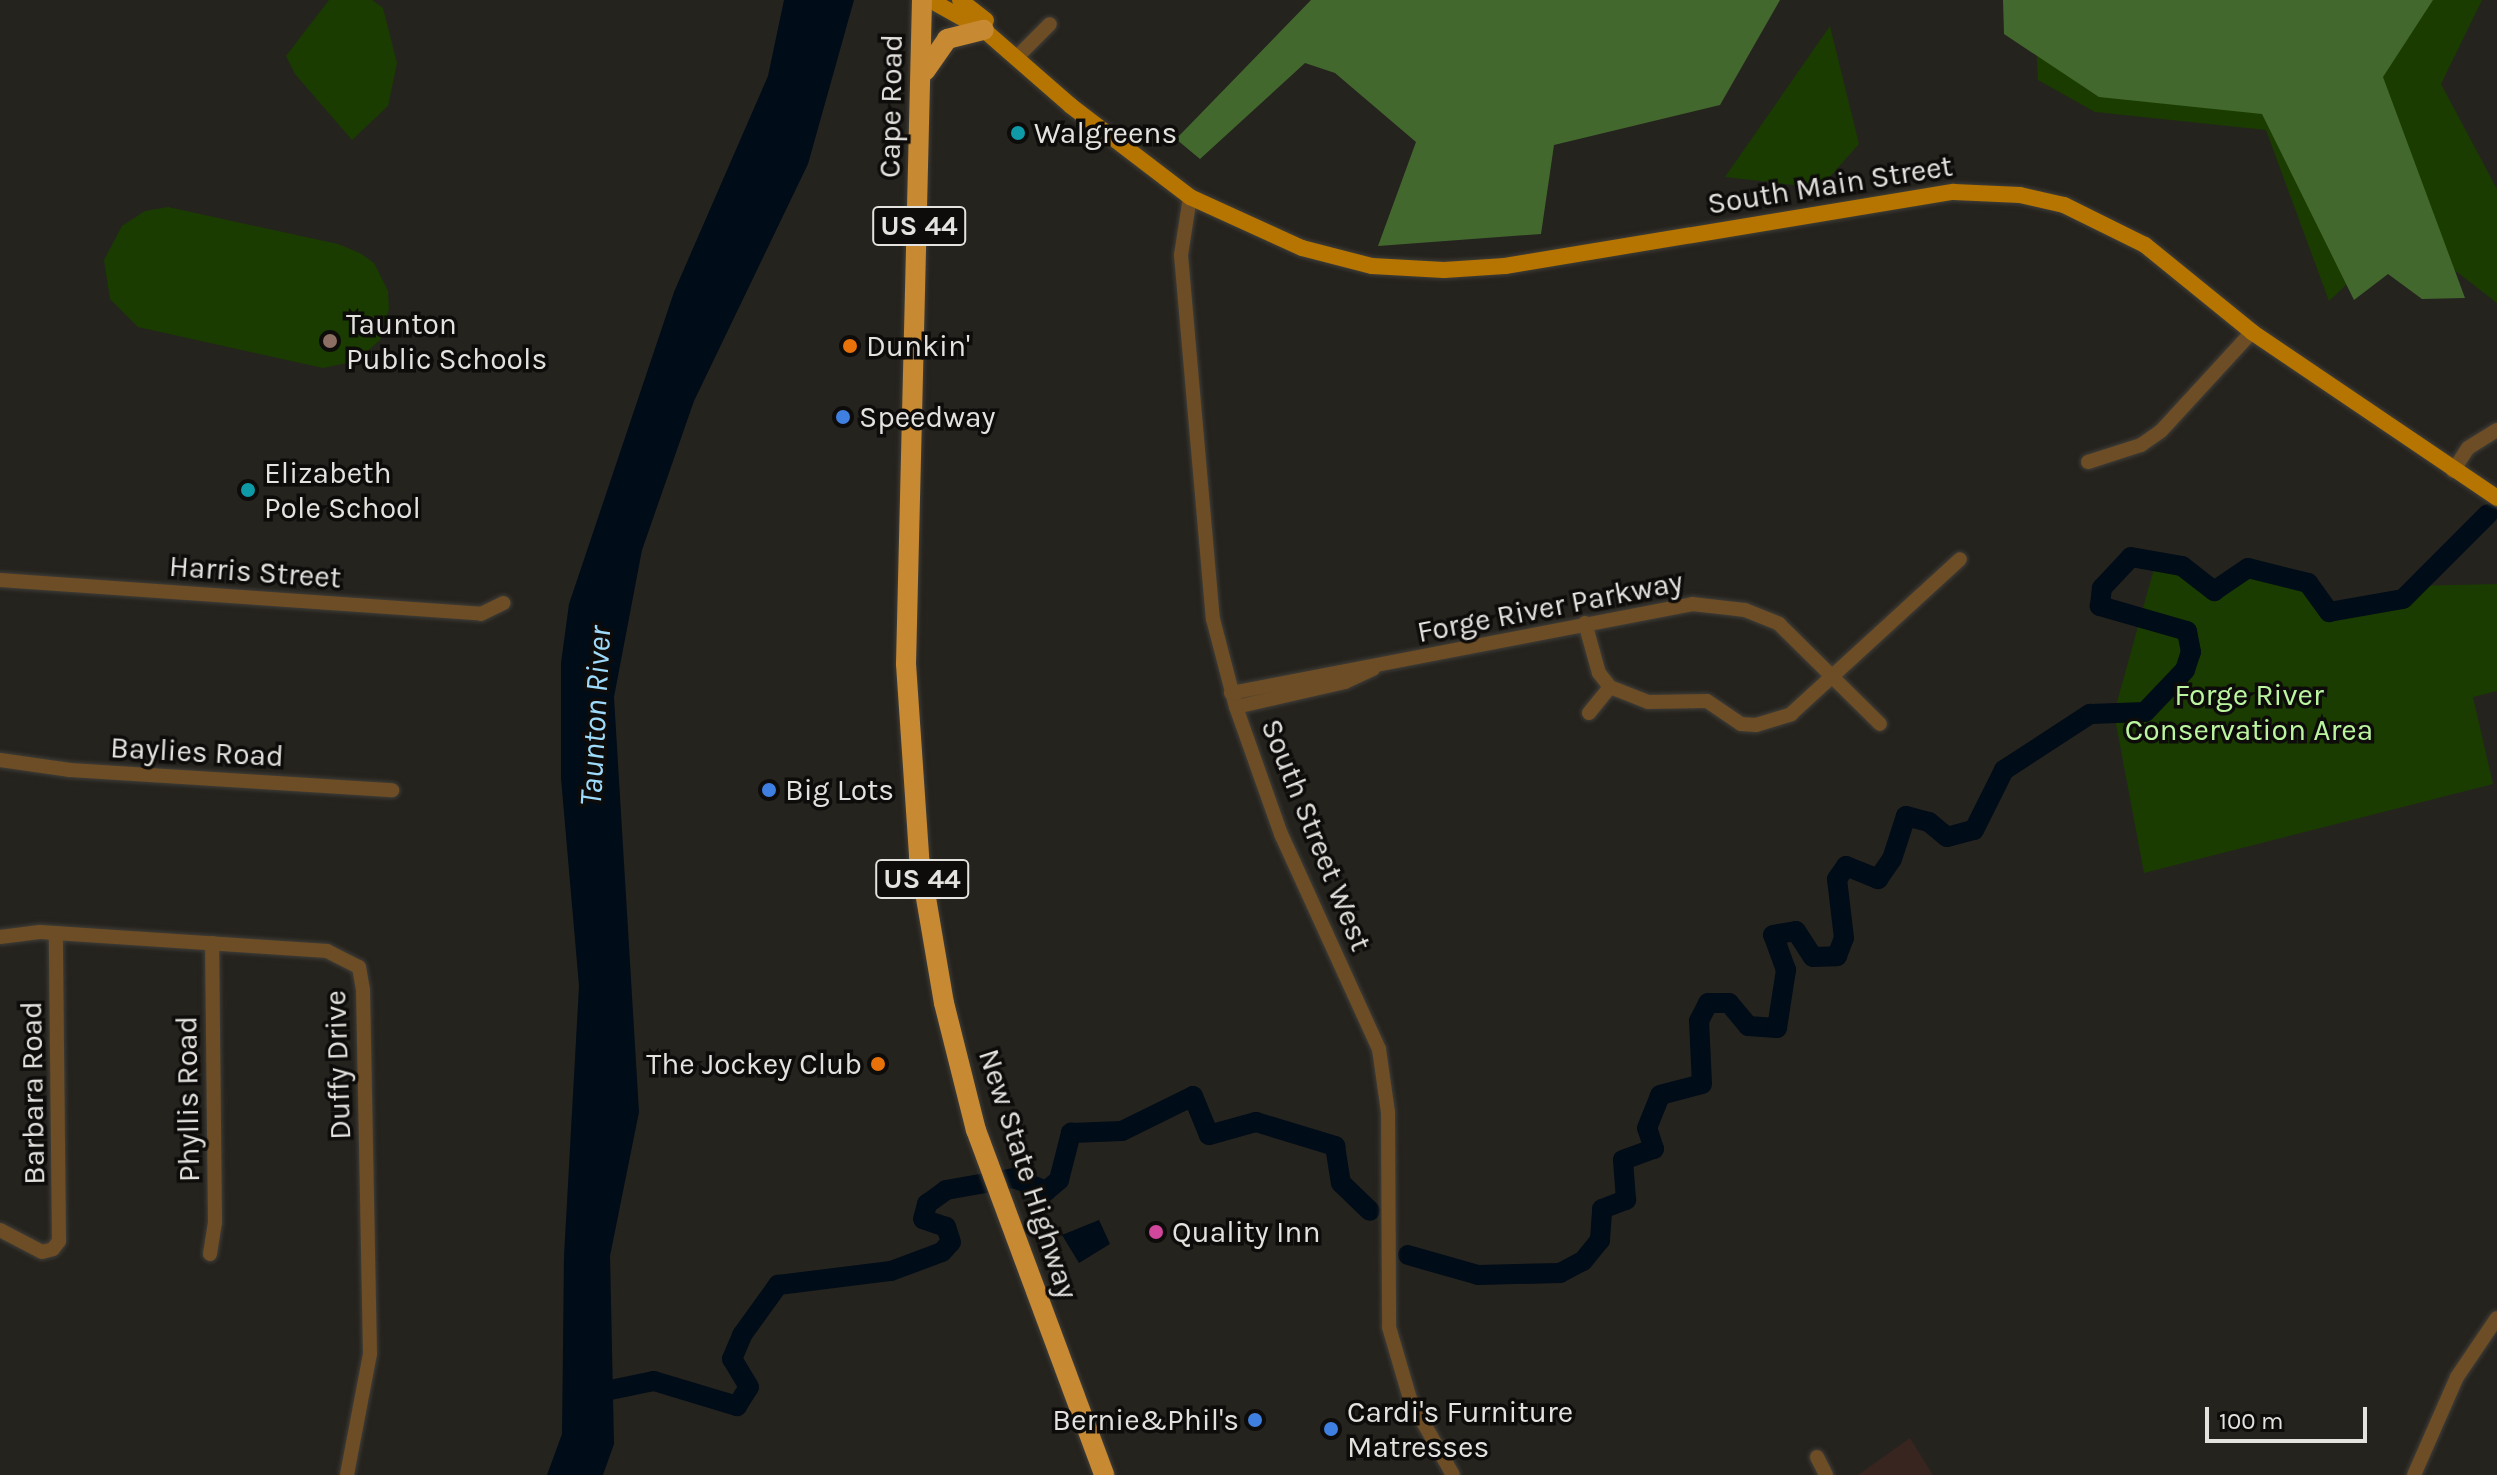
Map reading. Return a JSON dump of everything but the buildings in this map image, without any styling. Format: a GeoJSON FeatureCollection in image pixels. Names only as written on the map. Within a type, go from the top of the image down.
{"type":"FeatureCollection","features":[{"type":"Feature","properties":{"kind":"highway","name":"Cape Road"},"geometry":{"type":"LineString","coordinates":[[913,452],[922,0]]}},
{"type":"Feature","properties":{"kind":"highway"},"geometry":{"type":"LineString","coordinates":[[922,87],[941,44],[965,31],[984,30]]}},
{"type":"Feature","properties":{"kind":"highway","name":"New State Highway"},"geometry":{"type":"LineString","coordinates":[[913,452],[906,672],[918,847],[948,1022],[998,1197],[1104,1475]]}},
{"type":"Feature","properties":{"kind":"main road"},"geometry":{"type":"LineString","coordinates":[[930,0],[984,30],[1053,90]]}},
{"type":"Feature","properties":{"kind":"main road"},"geometry":{"type":"LineString","coordinates":[[960,0],[1020,54],[1053,90]]}},
{"type":"Feature","properties":{"kind":"main road","name":"South Main Street"},"geometry":{"type":"LineString","coordinates":[[1053,90],[1190,197],[1302,248],[1351,262],[1414,270],[1505,266],[1904,197],[1978,191],[2020,195],[2064,205],[2129,234],[2252,332],[2497,498]]}},
{"type":"Feature","properties":{"kind":"street"},"geometry":{"type":"LineString","coordinates":[[1020,54],[1050,24]]}},
{"type":"Feature","properties":{"kind":"street","name":"South Street West"},"geometry":{"type":"LineString","coordinates":[[1190,197],[1181,255],[1204,551],[1213,619],[1234,700],[1295,869],[1379,1049],[1388,1100],[1389,1327],[1410,1399],[1453,1475]]}},
{"type":"Feature","properties":{"kind":"street"},"geometry":{"type":"LineString","coordinates":[[2088,462],[2141,445],[2161,431],[2252,332]]}},
{"type":"Feature","properties":{"kind":"street"},"geometry":{"type":"LineString","coordinates":[[2453,471],[2468,448],[2497,430]]}},
{"type":"Feature","properties":{"kind":"street"},"geometry":{"type":"LineString","coordinates":[[1585,623],[1599,673],[1610,687],[1648,702],[1707,701],[1741,724],[1756,725],[1791,714],[1960,559]]}},
{"type":"Feature","properties":{"kind":"street","name":"Harris Street"},"geometry":{"type":"LineString","coordinates":[[0,580],[481,614],[504,603]]}},
{"type":"Feature","properties":{"kind":"street","name":"Forge River Parkway"},"geometry":{"type":"LineString","coordinates":[[1234,700],[1377,667],[1686,604],[1745,610],[1791,633],[1880,724]]}},
{"type":"Feature","properties":{"kind":"street"},"geometry":{"type":"LineString","coordinates":[[1589,713],[1610,687]]}},
{"type":"Feature","properties":{"kind":"street","name":"Baylies Road"},"geometry":{"type":"LineString","coordinates":[[0,760],[70,770],[392,790]]}},
{"type":"Feature","properties":{"kind":"street","name":"Duffy Drive"},"geometry":{"type":"LineString","coordinates":[[0,937],[56,933],[327,951],[348,958],[361,974],[370,1354],[347,1475]]}},
{"type":"Feature","properties":{"kind":"street","name":"Barbara Road"},"geometry":{"type":"LineString","coordinates":[[0,1230],[42,1252],[53,1249],[61,1225],[56,933]]}},
{"type":"Feature","properties":{"kind":"street","name":"Phyllis Road"},"geometry":{"type":"LineString","coordinates":[[210,1254],[215,1222],[212,943]]}},
{"type":"Feature","properties":{"kind":"street"},"geometry":{"type":"LineString","coordinates":[[2414,1475],[2464,1364],[2497,1318]]}},
{"type":"Feature","properties":{"kind":"street"},"geometry":{"type":"LineString","coordinates":[[1817,1457],[1826,1475]]}},
{"type":"Feature","properties":{"kind":"shaded area"},"geometry":{"type":"Polygon","coordinates":[[[1910,1438],[1933,1475],[1858,1475],[1910,1438]]]}},
{"type":"Feature","properties":{"kind":"green space"},"geometry":{"type":"Polygon","coordinates":[[[329,0],[372,0],[383,8],[397,63],[388,106],[352,140],[295,74],[286,56],[329,0]]]}},
{"type":"Feature","properties":{"kind":"green space"},"geometry":{"type":"Polygon","coordinates":[[[1311,0],[1780,0],[1720,105],[1554,145],[1541,234],[1378,246],[1416,142],[1335,73],[1305,63],[1200,159],[1176,139],[1311,0]]]}},
{"type":"Feature","properties":{"kind":"green space"},"geometry":{"type":"Polygon","coordinates":[[[2003,0],[2433,0],[2383,77],[2465,298],[2422,299],[2388,274],[2354,300],[2262,114],[2099,97],[2004,34],[2003,0]]]}},
{"type":"Feature","properties":{"kind":"green space"},"geometry":{"type":"Polygon","coordinates":[[[2034,0],[2482,0],[2441,84],[2497,189],[2497,303],[2404,231],[2329,301],[2266,130],[2095,112],[2038,80],[2034,0]]]}},
{"type":"Feature","properties":{"kind":"green space"},"geometry":{"type":"Polygon","coordinates":[[[1830,26],[1859,144],[1820,188],[1725,177],[1830,26]]]}},
{"type":"Feature","properties":{"kind":"green space"},"geometry":{"type":"Polygon","coordinates":[[[168,207],[338,244],[360,253],[374,263],[388,291],[389,309],[380,340],[356,361],[323,368],[138,327],[110,299],[104,260],[122,226],[145,211],[168,207]]]}},
{"type":"Feature","properties":{"kind":"green space","name":"Forge River Conservation Area"},"geometry":{"type":"Polygon","coordinates":[[[2253,559],[2311,574],[2324,604],[2339,607],[2362,600],[2382,602],[2403,595],[2409,586],[2497,584],[2497,691],[2473,697],[2493,784],[2144,873],[2114,713],[2155,565],[2169,560],[2213,585],[2253,559]]]}},
{"type":"Feature","properties":{"kind":"water","name":"Taunton River"},"geometry":{"type":"Polygon","coordinates":[[[784,0],[854,0],[808,164],[694,401],[642,550],[614,697],[639,1112],[610,1256],[614,1444],[603,1475],[547,1475],[562,1434],[564,1256],[579,986],[561,778],[561,663],[569,604],[674,292],[768,76],[784,0]]]}},
{"type":"Feature","properties":{"kind":"water"},"geometry":{"type":"Polygon","coordinates":[[[1099,1220],[1110,1244],[1079,1263],[1062,1235],[1099,1220]]]}},
{"type":"Feature","properties":{"kind":"waterway"},"geometry":{"type":"LineString","coordinates":[[1408,1255],[1478,1275],[1560,1273],[1583,1261],[1600,1240],[1602,1209],[1626,1200],[1623,1160],[1654,1149],[1647,1128],[1660,1095],[1702,1084],[1699,1021],[1708,1003],[1729,1003],[1748,1026],[1777,1028],[1786,970],[1773,935],[1796,931],[1813,957],[1837,956],[1844,938],[1837,879],[1846,866],[1878,879],[1892,859],[1906,816],[1929,822],[1947,837],[1974,830],[2004,770],[2090,714],[2145,712],[2185,670],[2191,652],[2187,631],[2100,606],[2102,588],[2131,557],[2182,566],[2214,591],[2248,568],[2308,583],[2329,612],[2403,599],[2488,514]]}},
{"type":"Feature","properties":{"kind":"waterway"},"geometry":{"type":"LineString","coordinates":[[591,1394],[654,1381],[737,1406],[749,1387],[732,1359],[742,1335],[778,1285],[891,1271],[942,1252],[951,1242],[946,1227],[923,1219],[927,1204],[946,1190],[1014,1178],[1046,1191],[1059,1180],[1071,1133],[1122,1131],[1193,1096],[1209,1135],[1256,1122],[1335,1146],[1341,1183],[1370,1211]]}},
{"type":"Feature","properties":{"kind":"place","name":"Walgreens"},"geometry":{"type":"Point","coordinates":[1018,133]}},
{"type":"Feature","properties":{"kind":"place","name":"Taunton Public Schools"},"geometry":{"type":"Point","coordinates":[330,341]}},
{"type":"Feature","properties":{"kind":"place","name":"Dunkin'"},"geometry":{"type":"Point","coordinates":[850,346]}},
{"type":"Feature","properties":{"kind":"place","name":"Speedway"},"geometry":{"type":"Point","coordinates":[843,417]}},
{"type":"Feature","properties":{"kind":"place","name":"Elizabeth Pole School"},"geometry":{"type":"Point","coordinates":[248,490]}},
{"type":"Feature","properties":{"kind":"place","name":"Big Lots"},"geometry":{"type":"Point","coordinates":[769,790]}},
{"type":"Feature","properties":{"kind":"place","name":"The Jockey Club"},"geometry":{"type":"Point","coordinates":[878,1064]}},
{"type":"Feature","properties":{"kind":"place","name":"Quality Inn"},"geometry":{"type":"Point","coordinates":[1156,1232]}},
{"type":"Feature","properties":{"kind":"place","name":"Bernie&Phil's"},"geometry":{"type":"Point","coordinates":[1255,1420]}},
{"type":"Feature","properties":{"kind":"place","name":"Cardi's Furniture Matresses"},"geometry":{"type":"Point","coordinates":[1331,1429]}}]}
